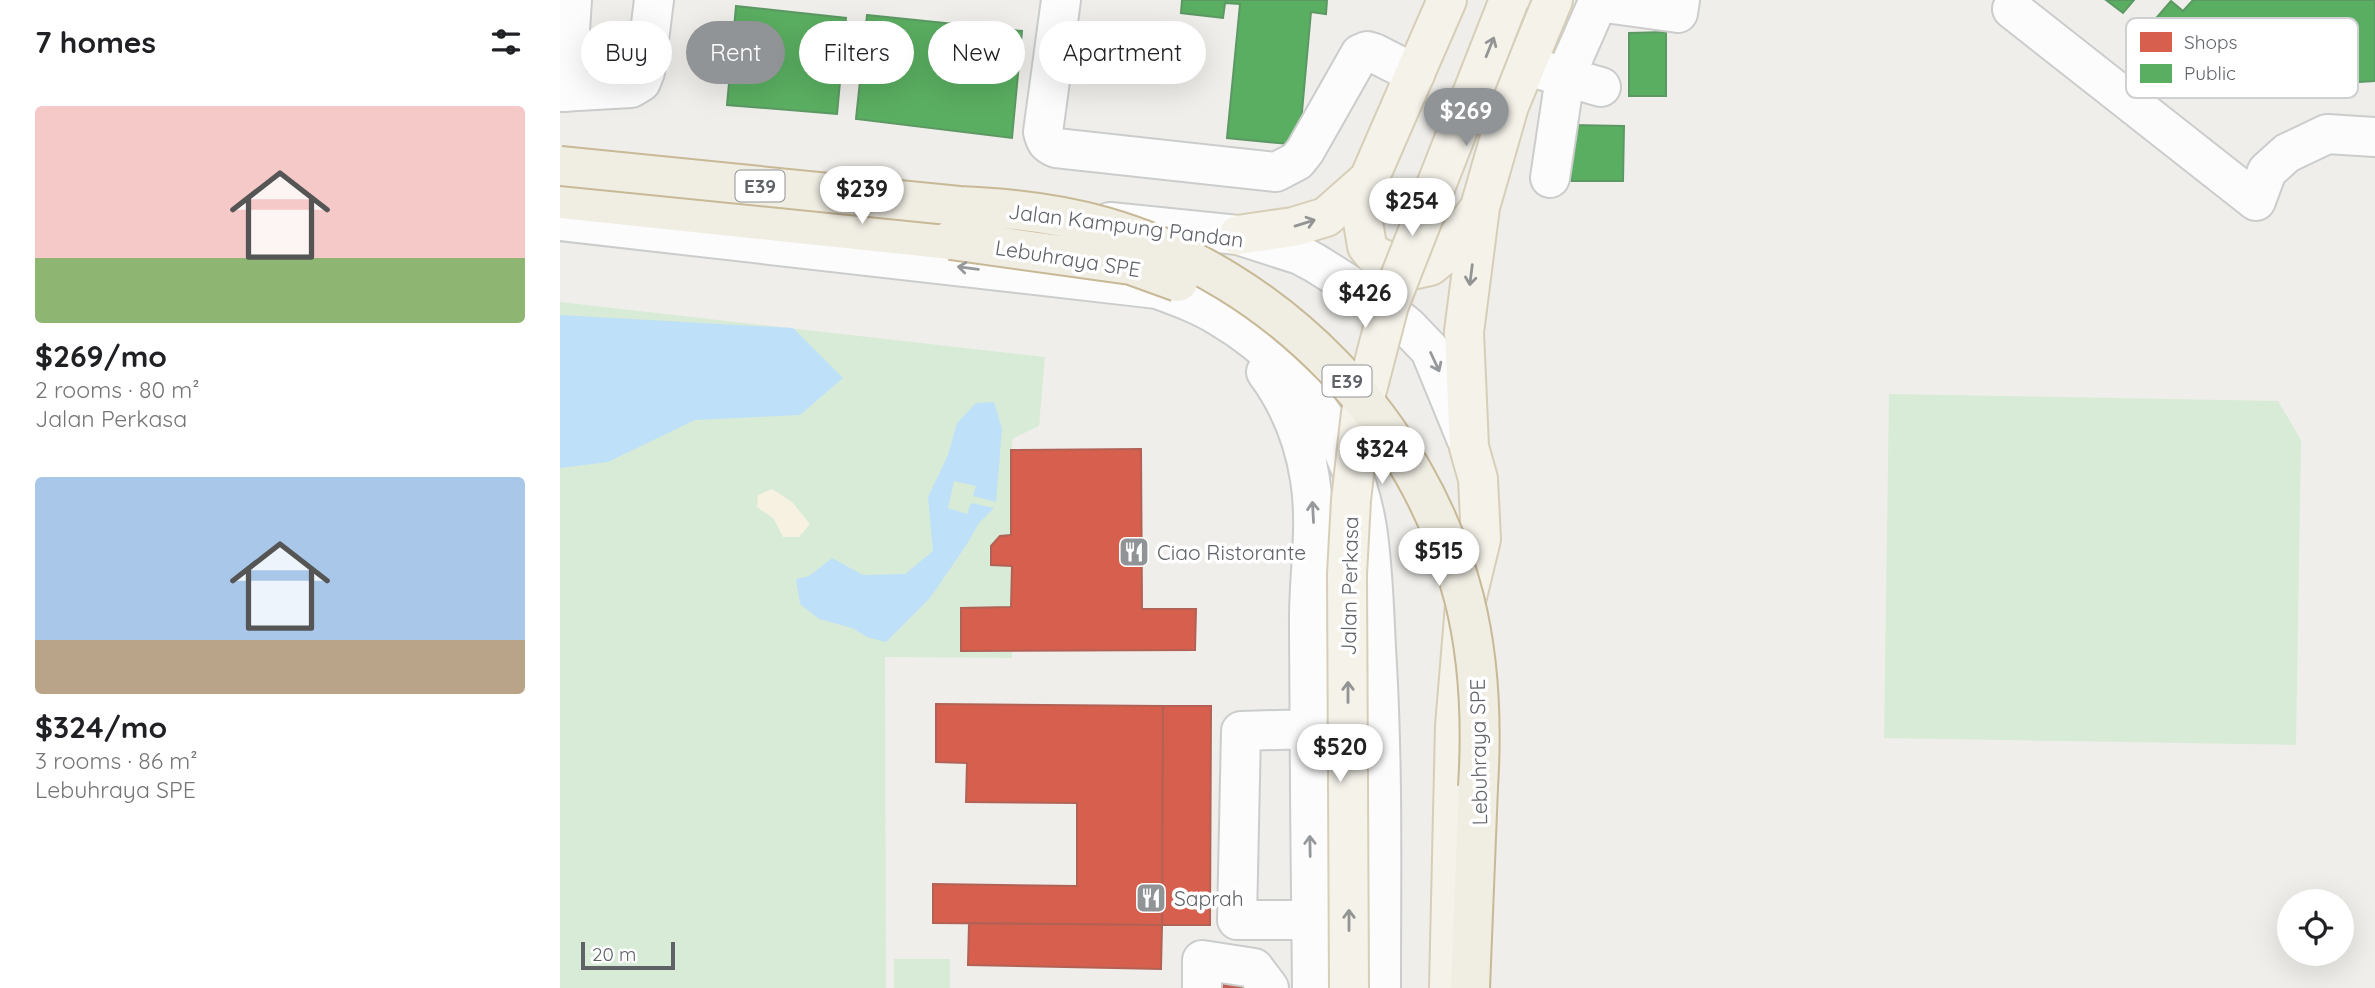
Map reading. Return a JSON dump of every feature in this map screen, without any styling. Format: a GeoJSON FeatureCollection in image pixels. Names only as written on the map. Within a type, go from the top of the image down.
{"type":"FeatureCollection","features":[{"type":"Feature","properties":{"kind":"highway","name":"Lebuhraya SPE"},"geometry":{"type":"LineString","coordinates":[[560,166],[959,206],[1009,208],[1058,216],[1153,244],[1198,265],[1241,290],[1319,351],[1382,425],[1431,508],[1460,586],[1474,644],[1480,692],[1481,739],[1469,797],[1457,988]]}},
{"type":"Feature","properties":{"kind":"highway","name":"Lebuhraya SPE"},"geometry":{"type":"LineString","coordinates":[[560,199],[951,240],[1131,265],[1166,276],[1231,308],[1262,328],[1304,362],[1357,418],[1382,454],[1404,492],[1422,532],[1436,574],[1446,616],[1464,748],[1480,988]]}},
{"type":"Feature","properties":{"kind":"highway"},"geometry":{"type":"LineString","coordinates":[[1450,988],[1469,797]]}},
{"type":"Feature","properties":{"kind":"highway"},"geometry":{"type":"LineString","coordinates":[[1469,797],[1470,988]]}},
{"type":"Feature","properties":{"kind":"main road"},"geometry":{"type":"LineString","coordinates":[[1447,0],[1369,179],[1362,216],[1367,246],[1375,256],[1412,270],[1430,266],[1446,253],[1480,207]]}},
{"type":"Feature","properties":{"kind":"main road","name":"Jalan Perkasa"},"geometry":{"type":"LineString","coordinates":[[1349,988],[1347,574],[1350,500],[1361,413],[1389,304],[1509,0]]}},
{"type":"Feature","properties":{"kind":"main road"},"geometry":{"type":"LineString","coordinates":[[1469,447],[1464,332],[1480,207],[1509,106],[1553,0]]}},
{"type":"Feature","properties":{"kind":"main road"},"geometry":{"type":"LineString","coordinates":[[1238,235],[1293,227],[1326,217],[1369,179]]}},
{"type":"Feature","properties":{"kind":"main road","name":"Jalan Kampung Pandan"},"geometry":{"type":"LineString","coordinates":[[1450,988],[1455,726],[1465,605],[1481,538],[1478,479],[1469,447]]}},
{"type":"Feature","properties":{"kind":"street"},"geometry":{"type":"LineString","coordinates":[[572,0],[563,92],[631,88],[641,82],[645,72],[654,0]]}},
{"type":"Feature","properties":{"kind":"street"},"geometry":{"type":"LineString","coordinates":[[1060,0],[1044,132],[1044,139],[1056,148],[1276,172],[1297,161],[1305,151],[1360,54],[1367,51],[1374,53],[1415,74]]}},
{"type":"Feature","properties":{"kind":"street"},"geometry":{"type":"LineString","coordinates":[[1550,178],[1583,82],[1598,1],[1678,13],[1680,0]]}},
{"type":"Feature","properties":{"kind":"street"},"geometry":{"type":"LineString","coordinates":[[2012,9],[2256,201],[2267,171],[2287,153],[2327,134],[2375,137]]}},
{"type":"Feature","properties":{"kind":"street"},"geometry":{"type":"LineString","coordinates":[[1526,65],[1583,82]]}},
{"type":"Feature","properties":{"kind":"street","name":"Jalan Kampung Pandan"},"geometry":{"type":"LineString","coordinates":[[560,166],[1238,235],[1300,255],[1315,263],[1380,304],[1408,327],[1430,350],[1469,447]]}},
{"type":"Feature","properties":{"kind":"street"},"geometry":{"type":"LineString","coordinates":[[560,221],[1157,289],[1189,301],[1228,322],[1273,356],[1297,380],[1318,407],[1350,466],[1360,498],[1370,552],[1381,737],[1381,988]]}},
{"type":"Feature","properties":{"kind":"street"},"geometry":{"type":"LineString","coordinates":[[1157,289],[1207,315],[1233,335],[1255,358],[1275,384],[1290,413],[1302,443],[1310,477],[1314,511],[1297,614],[1309,729],[1312,988]]}},
{"type":"Feature","properties":{"kind":"street"},"geometry":{"type":"LineString","coordinates":[[1309,729],[1241,731],[1237,920],[1311,920]]}},
{"type":"Feature","properties":{"kind":"street"},"geometry":{"type":"LineString","coordinates":[[1202,988],[1202,960],[1254,968],[1269,988]]}},
{"type":"Feature","properties":{"kind":"green space"},"geometry":{"type":"Polygon","coordinates":[[[560,302],[1045,357],[1039,426],[1012,439],[1011,535],[1000,536],[991,546],[991,565],[1012,566],[1011,607],[961,608],[962,651],[1012,649],[1012,658],[885,657],[886,988],[560,988],[560,302]]]}},
{"type":"Feature","properties":{"kind":"green space"},"geometry":{"type":"Polygon","coordinates":[[[1889,394],[2278,401],[2301,440],[2296,745],[1884,738],[1889,394]]]}},
{"type":"Feature","properties":{"kind":"green space"},"geometry":{"type":"Polygon","coordinates":[[[894,959],[950,959],[950,988],[894,988],[894,959]]]}},
{"type":"Feature","properties":{"kind":"sand"},"geometry":{"type":"Polygon","coordinates":[[[772,489],[792,502],[810,524],[799,537],[783,537],[774,519],[757,507],[758,495],[772,489]]]}},
{"type":"Feature","properties":{"kind":"water"},"geometry":{"type":"Polygon","coordinates":[[[560,315],[793,328],[843,378],[800,415],[695,420],[608,462],[560,468],[560,315]]]}},
{"type":"Feature","properties":{"kind":"water"},"geometry":{"type":"Polygon","coordinates":[[[994,402],[1002,429],[996,502],[973,496],[976,486],[954,481],[948,508],[967,514],[971,503],[994,508],[979,523],[930,598],[886,642],[867,637],[852,628],[819,619],[800,604],[796,579],[809,576],[832,558],[863,575],[905,574],[933,551],[928,497],[948,455],[957,423],[976,403],[994,402]]]}},
{"type":"Feature","properties":{"kind":"building: Shops"},"geometry":{"type":"Polygon","coordinates":[[[1141,449],[1142,609],[1196,609],[1195,650],[961,651],[961,608],[1011,607],[1012,566],[991,565],[991,546],[1000,536],[1011,535],[1011,450],[1141,449]]]}},
{"type":"Feature","properties":{"kind":"building: Shops"},"geometry":{"type":"Polygon","coordinates":[[[936,704],[1163,706],[1162,925],[933,923],[933,884],[1077,886],[1077,803],[966,802],[967,763],[936,762],[936,704]]]}},
{"type":"Feature","properties":{"kind":"building: Shops"},"geometry":{"type":"Polygon","coordinates":[[[1163,706],[1211,706],[1210,925],[1162,925],[1163,706]]]}},
{"type":"Feature","properties":{"kind":"building: Shops"},"geometry":{"type":"Polygon","coordinates":[[[969,923],[1162,925],[1161,969],[968,965],[969,923]]]}},
{"type":"Feature","properties":{"kind":"building: Shops"},"geometry":{"type":"Polygon","coordinates":[[[1217,985],[1244,985],[1244,988],[1217,988],[1217,985]]]}},
{"type":"Feature","properties":{"kind":"building: Public"},"geometry":{"type":"Polygon","coordinates":[[[1182,0],[1327,0],[1326,14],[1311,12],[1299,145],[1227,138],[1240,4],[1225,3],[1223,18],[1181,13],[1182,0]]]}},
{"type":"Feature","properties":{"kind":"building: Public"},"geometry":{"type":"Polygon","coordinates":[[[2106,0],[2134,0],[2123,13],[2106,0]]]}},
{"type":"Feature","properties":{"kind":"building: Public"},"geometry":{"type":"Polygon","coordinates":[[[2193,0],[2375,0],[2375,81],[2358,82],[2358,18],[2156,18],[2171,1],[2183,11],[2193,0]]]}},
{"type":"Feature","properties":{"kind":"building: Public"},"geometry":{"type":"Polygon","coordinates":[[[736,6],[846,18],[846,21],[799,21],[799,84],[840,84],[837,114],[727,105],[729,84],[785,84],[785,21],[735,21],[736,6]]]}},
{"type":"Feature","properties":{"kind":"building: Public"},"geometry":{"type":"Polygon","coordinates":[[[867,15],[928,21],[928,84],[1017,84],[1012,138],[856,119],[860,84],[914,84],[914,21],[866,21],[867,15]]]}},
{"type":"Feature","properties":{"kind":"building: Public"},"geometry":{"type":"Polygon","coordinates":[[[1666,32],[1666,96],[1629,96],[1629,33],[1666,32]]]}},
{"type":"Feature","properties":{"kind":"building: Public"},"geometry":{"type":"Polygon","coordinates":[[[1570,125],[1624,126],[1623,181],[1571,181],[1570,125]]]}},
{"type":"Feature","properties":{"kind":"place","name":"Ciao Ristorante"},"geometry":{"type":"Point","coordinates":[1134,552]}},
{"type":"Feature","properties":{"kind":"place","name":"Saprah"},"geometry":{"type":"Point","coordinates":[1151,898]}}]}
